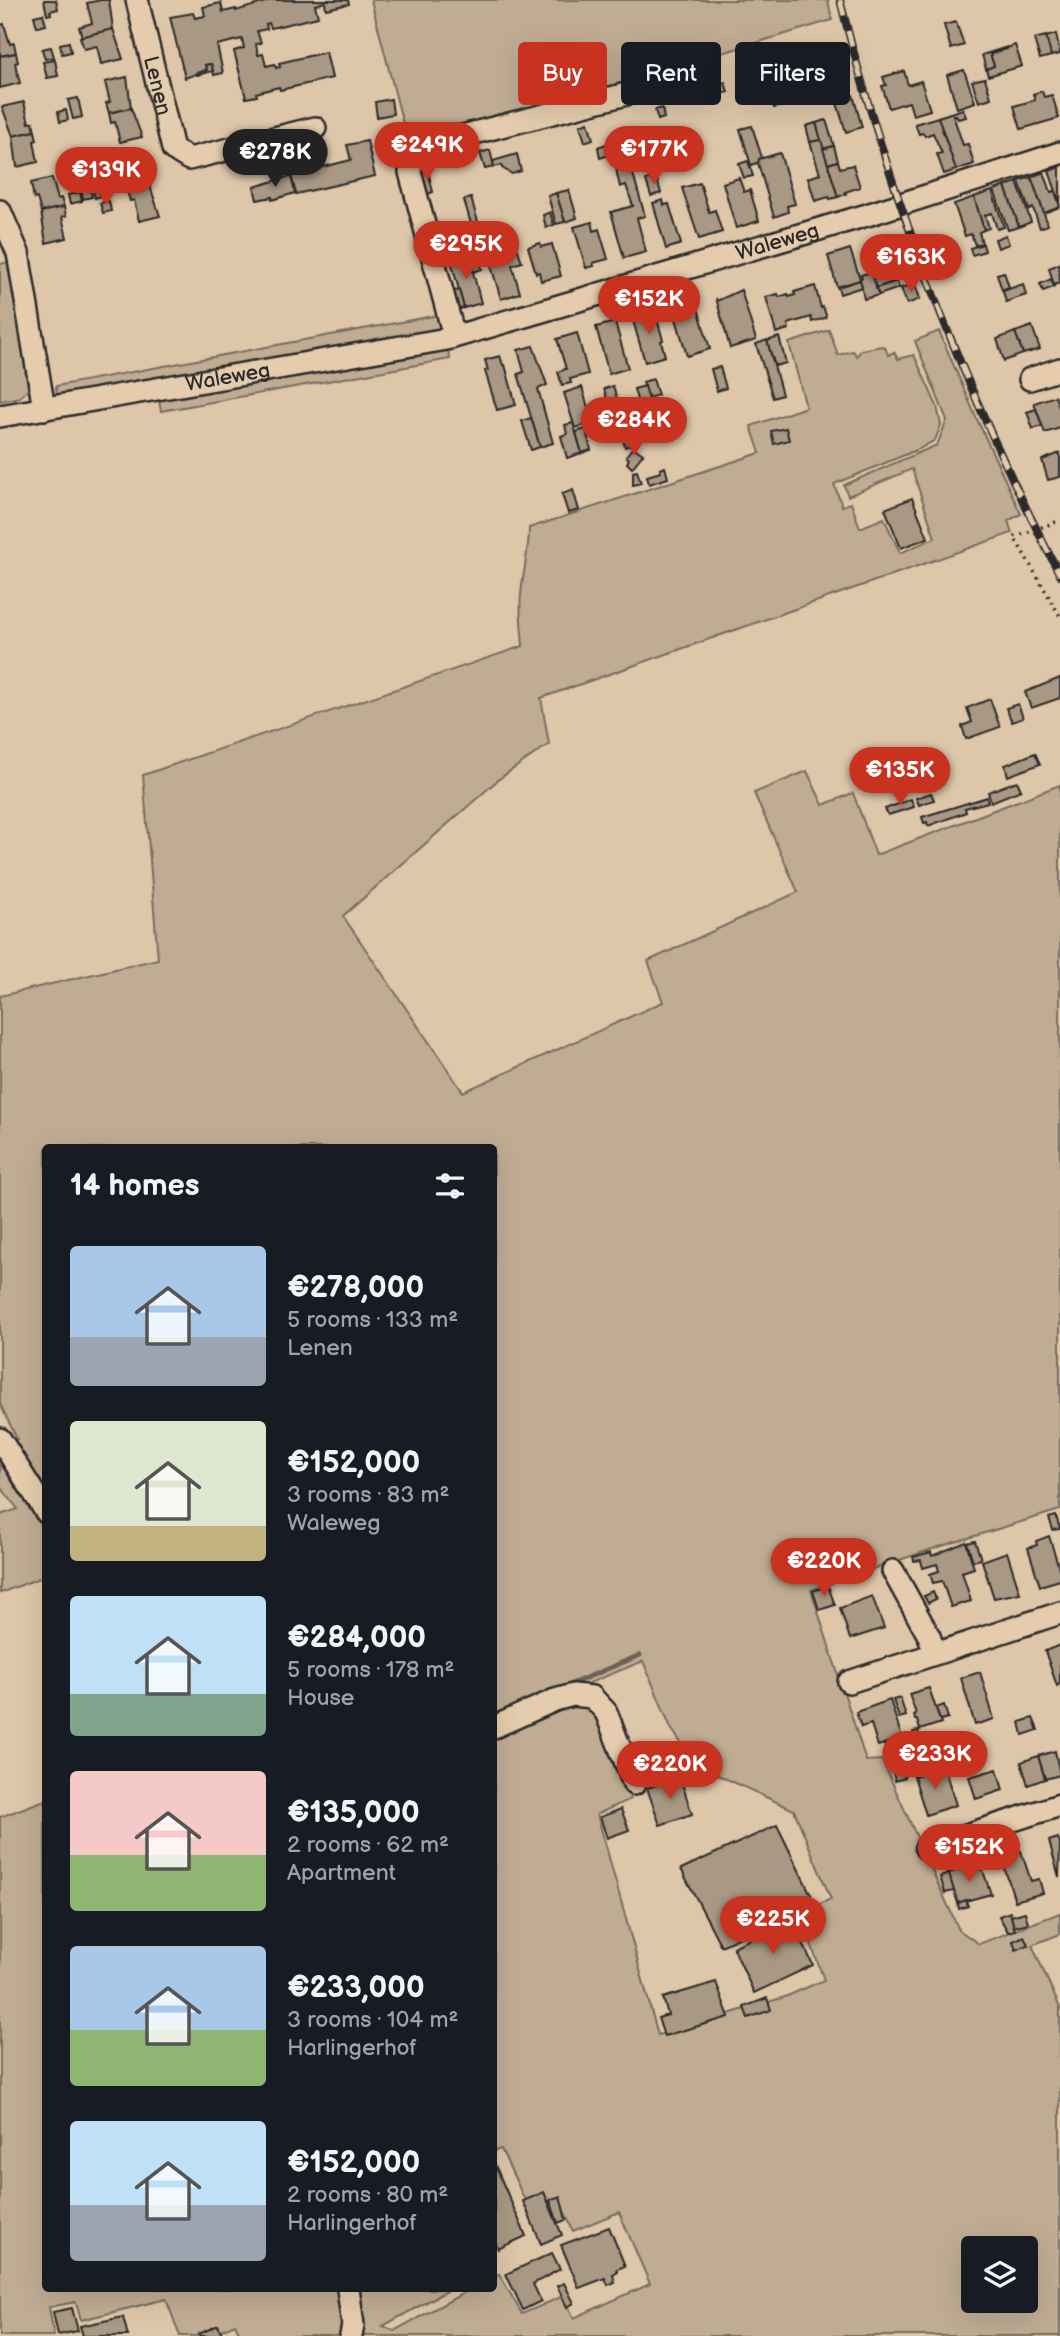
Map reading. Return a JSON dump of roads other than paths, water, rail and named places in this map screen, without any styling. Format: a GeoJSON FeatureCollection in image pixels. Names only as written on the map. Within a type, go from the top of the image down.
{"type":"FeatureCollection","features":[{"type":"Feature","properties":{"kind":"street","name":"Lenen"},"geometry":{"type":"LineString","coordinates":[[137,0],[173,149],[189,159],[315,128]]}},
{"type":"Feature","properties":{"kind":"street"},"geometry":{"type":"LineString","coordinates":[[454,336],[410,172],[413,157],[427,145],[621,95]]}},
{"type":"Feature","properties":{"kind":"street","name":"Waleweg"},"geometry":{"type":"LineString","coordinates":[[0,416],[454,336],[867,215],[1060,153]]}},
{"type":"Feature","properties":{"kind":"street"},"geometry":{"type":"LineString","coordinates":[[0,211],[18,253],[44,409]]}},
{"type":"Feature","properties":{"kind":"street"},"geometry":{"type":"LineString","coordinates":[[1030,379],[1060,369]]}},
{"type":"Feature","properties":{"kind":"street"},"geometry":{"type":"LineString","coordinates":[[0,1438],[42,1506]]}},
{"type":"Feature","properties":{"kind":"street"},"geometry":{"type":"LineString","coordinates":[[893,1571],[929,1636],[935,1653]]}},
{"type":"Feature","properties":{"kind":"street"},"geometry":{"type":"LineString","coordinates":[[849,1682],[1060,1613]]}},
{"type":"Feature","properties":{"kind":"street"},"geometry":{"type":"LineString","coordinates":[[497,1726],[555,1700],[573,1695],[592,1697],[606,1712],[634,1784]]}},
{"type":"Feature","properties":{"kind":"street"},"geometry":{"type":"LineString","coordinates":[[926,1848],[1060,1805]]}},
{"type":"Feature","properties":{"kind":"street"},"geometry":{"type":"LineString","coordinates":[[348,2292],[352,2336]]}},
{"type":"Feature","properties":{"kind":"waterway"},"geometry":{"type":"LineString","coordinates":[[0,1460],[22,1494]]}},
{"type":"Feature","properties":{"kind":"waterway"},"geometry":{"type":"LineString","coordinates":[[36,1514],[42,1523]]}},
{"type":"Feature","properties":{"kind":"waterway"},"geometry":{"type":"LineString","coordinates":[[562,1688],[640,1655]]}},
{"type":"Feature","properties":{"kind":"railway"},"geometry":{"type":"LineString","coordinates":[[840,0],[882,148],[933,294],[993,436],[1060,575]]}}]}
